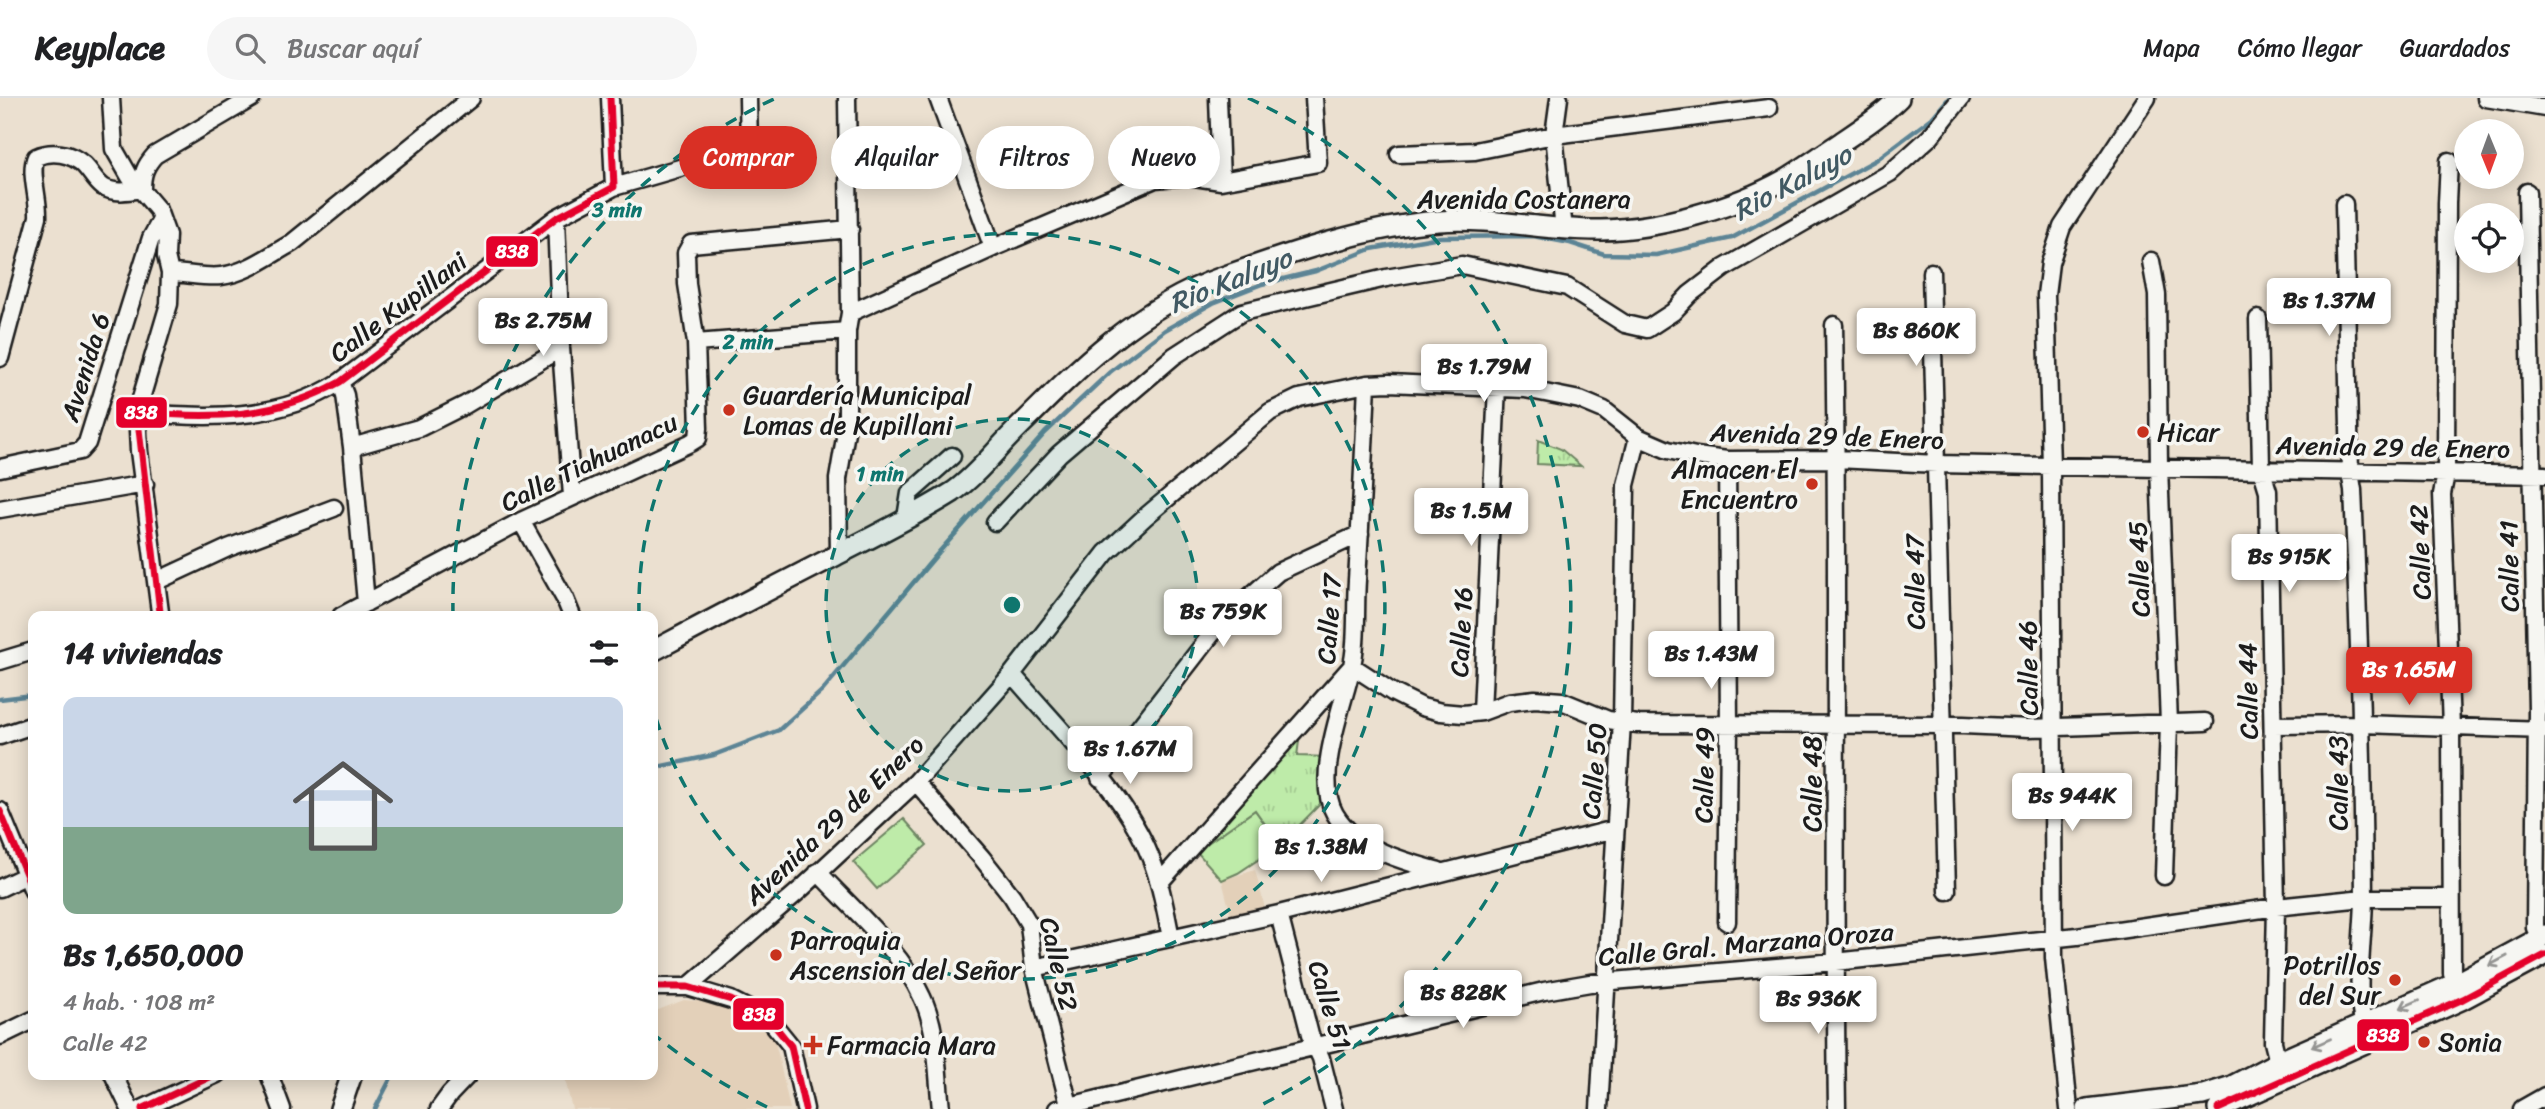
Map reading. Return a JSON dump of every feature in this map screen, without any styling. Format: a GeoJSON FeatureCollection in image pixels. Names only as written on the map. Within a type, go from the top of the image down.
{"type":"FeatureCollection","features":[{"type":"Feature","properties":{"kind":"main road","name":"Avenida Costanera"},"geometry":{"type":"LineString","coordinates":[[658,648],[953,492],[972,477],[999,447],[1107,343],[1159,307],[1217,279],[1357,236],[1438,221],[1481,220],[1564,230],[1605,230],[1650,224],[1731,204],[1783,180],[1868,125],[1899,98]]}},
{"type":"Feature","properties":{"kind":"main road"},"geometry":{"type":"LineString","coordinates":[[2087,1109],[2160,1105],[2203,1095],[2282,1070],[2459,991],[2544,944]]}},
{"type":"Feature","properties":{"kind":"main road"},"geometry":{"type":"LineString","coordinates":[[2218,1109],[2282,1070]]}},
{"type":"Feature","properties":{"kind":"main road"},"geometry":{"type":"LineString","coordinates":[[340,1109],[350,1080]]}},
{"type":"Feature","properties":{"kind":"street"},"geometry":{"type":"LineString","coordinates":[[111,98],[114,149],[130,177],[158,210],[167,235],[169,304],[137,412],[139,451],[159,611]]}},
{"type":"Feature","properties":{"kind":"street"},"geometry":{"type":"LineString","coordinates":[[142,189],[142,175],[155,155],[252,98]]}},
{"type":"Feature","properties":{"kind":"street"},"geometry":{"type":"LineString","coordinates":[[170,272],[220,276],[243,270],[275,253],[292,243],[471,98]]}},
{"type":"Feature","properties":{"kind":"street"},"geometry":{"type":"LineString","coordinates":[[610,98],[614,187]]}},
{"type":"Feature","properties":{"kind":"street","name":"Calle Kupillani"},"geometry":{"type":"LineString","coordinates":[[137,412],[198,417],[277,410],[322,394],[556,218],[614,187],[750,148],[748,98]]}},
{"type":"Feature","properties":{"kind":"street"},"geometry":{"type":"LineString","coordinates":[[839,554],[838,479],[847,426],[847,331],[850,313],[847,98]]}},
{"type":"Feature","properties":{"kind":"street"},"geometry":{"type":"LineString","coordinates":[[938,98],[993,248]]}},
{"type":"Feature","properties":{"kind":"street"},"geometry":{"type":"LineString","coordinates":[[1218,98],[1221,181]]}},
{"type":"Feature","properties":{"kind":"street"},"geometry":{"type":"LineString","coordinates":[[850,313],[1155,179],[1188,176],[1221,181],[1318,163],[1314,98]]}},
{"type":"Feature","properties":{"kind":"street"},"geometry":{"type":"LineString","coordinates":[[1559,98],[1554,135],[1564,230]]}},
{"type":"Feature","properties":{"kind":"street"},"geometry":{"type":"LineString","coordinates":[[995,522],[1059,454],[1174,356],[1242,312],[1386,278],[1462,265],[1567,287],[1625,324],[1647,330],[1673,312],[1690,294],[1724,268],[1890,173],[1930,137],[1961,98]]}},
{"type":"Feature","properties":{"kind":"street","name":"Calle 46"},"geometry":{"type":"LineString","coordinates":[[2070,1109],[2054,938],[2052,466],[2046,295],[2050,263],[2062,227],[2147,98]]}},
{"type":"Feature","properties":{"kind":"street"},"geometry":{"type":"LineString","coordinates":[[2486,98],[2545,108]]}},
{"type":"Feature","properties":{"kind":"street"},"geometry":{"type":"LineString","coordinates":[[1399,154],[1475,151],[1554,135],[1769,108]]}},
{"type":"Feature","properties":{"kind":"street"},"geometry":{"type":"LineString","coordinates":[[0,358],[38,217],[38,193],[33,172],[36,157],[53,152],[65,155],[84,165],[103,187],[123,191],[142,189]]}},
{"type":"Feature","properties":{"kind":"street","name":"Calle 42"},"geometry":{"type":"LineString","coordinates":[[2449,161],[2446,474],[2442,494],[2451,727],[2452,973],[2459,991]]}},
{"type":"Feature","properties":{"kind":"street","name":"Calle 41"},"geometry":{"type":"LineString","coordinates":[[2527,192],[2538,475],[2541,729],[2535,928],[2544,944]]}},
{"type":"Feature","properties":{"kind":"street","name":"Calle 43"},"geometry":{"type":"LineString","coordinates":[[2344,204],[2350,472],[2353,490],[2362,724],[2364,898],[2360,1004],[2367,1032]]}},
{"type":"Feature","properties":{"kind":"street"},"geometry":{"type":"LineString","coordinates":[[556,218],[561,348],[572,496]]}},
{"type":"Feature","properties":{"kind":"street","name":"Avenida 6"},"geometry":{"type":"LineString","coordinates":[[0,468],[80,451],[87,443],[151,238],[161,220]]}},
{"type":"Feature","properties":{"kind":"street","name":"Calle Tiahuanacu"},"geometry":{"type":"LineString","coordinates":[[351,611],[521,521],[698,438],[696,344],[687,284],[686,253],[691,244],[850,229]]}},
{"type":"Feature","properties":{"kind":"street","name":"Calle 45"},"geometry":{"type":"LineString","coordinates":[[2151,261],[2157,295],[2159,467],[2169,723],[2164,876]]}},
{"type":"Feature","properties":{"kind":"street","name":"Calle 47"},"geometry":{"type":"LineString","coordinates":[[1931,272],[1947,891]]}},
{"type":"Feature","properties":{"kind":"street","name":"Calle 44"},"geometry":{"type":"LineString","coordinates":[[2259,319],[2261,468],[2268,491],[2273,725],[2276,907],[2273,1042],[2282,1070]]}},
{"type":"Feature","properties":{"kind":"street","name":"Calle 48"},"geometry":{"type":"LineString","coordinates":[[1834,325],[1837,459],[1837,1109]]}},
{"type":"Feature","properties":{"kind":"street"},"geometry":{"type":"LineString","coordinates":[[696,344],[847,331]]}},
{"type":"Feature","properties":{"kind":"street"},"geometry":{"type":"LineString","coordinates":[[352,447],[419,428],[465,405],[561,348]]}},
{"type":"Feature","properties":{"kind":"street"},"geometry":{"type":"LineString","coordinates":[[340,382],[345,395],[352,447],[366,603]]}},
{"type":"Feature","properties":{"kind":"street","name":"Avenida 29 de Enero"},"geometry":{"type":"LineString","coordinates":[[688,987],[916,782],[1012,674],[1106,553],[1270,412],[1299,398],[1367,384],[1525,388],[1580,400],[1604,410],[1637,437],[1668,450],[1727,460],[1837,459],[1937,464],[2538,475]]}},
{"type":"Feature","properties":{"kind":"street","name":"Calle 17"},"geometry":{"type":"LineString","coordinates":[[1367,384],[1352,666],[1325,781],[1335,815],[1352,833],[1400,860],[1442,872]]}},
{"type":"Feature","properties":{"kind":"street","name":"Calle 16"},"geometry":{"type":"LineString","coordinates":[[1482,712],[1497,386]]}},
{"type":"Feature","properties":{"kind":"street","name":"Calle 50"},"geometry":{"type":"LineString","coordinates":[[1599,1109],[1622,722],[1626,485],[1637,437]]}},
{"type":"Feature","properties":{"kind":"street"},"geometry":{"type":"LineString","coordinates":[[906,518],[910,493],[952,456]]}},
{"type":"Feature","properties":{"kind":"street","name":"Calle 49"},"geometry":{"type":"LineString","coordinates":[[1727,460],[1727,922]]}},
{"type":"Feature","properties":{"kind":"street"},"geometry":{"type":"LineString","coordinates":[[0,509],[145,484]]}},
{"type":"Feature","properties":{"kind":"street"},"geometry":{"type":"LineString","coordinates":[[157,582],[228,548],[334,508]]}},
{"type":"Feature","properties":{"kind":"street"},"geometry":{"type":"LineString","coordinates":[[521,521],[570,611]]}},
{"type":"Feature","properties":{"kind":"street"},"geometry":{"type":"LineString","coordinates":[[1100,778],[1221,622],[1278,572],[1360,534]]}},
{"type":"Feature","properties":{"kind":"street"},"geometry":{"type":"LineString","coordinates":[[0,661],[28,653]]}},
{"type":"Feature","properties":{"kind":"street"},"geometry":{"type":"LineString","coordinates":[[1160,881],[1352,666],[1392,692],[1422,707],[1452,713],[1482,712],[1509,702],[1535,699],[1562,701],[1608,720],[1638,724],[2053,728],[2205,722]]}},
{"type":"Feature","properties":{"kind":"street"},"geometry":{"type":"LineString","coordinates":[[1012,674],[1129,815],[1147,848],[1160,881],[1171,938]]}},
{"type":"Feature","properties":{"kind":"street"},"geometry":{"type":"LineString","coordinates":[[2273,725],[2362,724],[2541,729]]}},
{"type":"Feature","properties":{"kind":"street"},"geometry":{"type":"LineString","coordinates":[[0,736],[28,727]]}},
{"type":"Feature","properties":{"kind":"street","name":"Calle 52"},"geometry":{"type":"LineString","coordinates":[[916,782],[1012,896],[1029,924],[1034,968],[1065,1108]]}},
{"type":"Feature","properties":{"kind":"street"},"geometry":{"type":"LineString","coordinates":[[0,811],[27,875],[0,888]]}},
{"type":"Feature","properties":{"kind":"street"},"geometry":{"type":"LineString","coordinates":[[1034,968],[1279,915],[1615,829]]}},
{"type":"Feature","properties":{"kind":"street"},"geometry":{"type":"LineString","coordinates":[[818,872],[905,965],[923,998],[933,1032],[942,1109]]}},
{"type":"Feature","properties":{"kind":"street","name":"Calle Gral. Marzana Oroza"},"geometry":{"type":"LineString","coordinates":[[1065,1108],[1544,991],[1590,983],[1835,962],[2054,938],[2276,907],[2364,898],[2450,898]]}},
{"type":"Feature","properties":{"kind":"street","name":"Calle 51"},"geometry":{"type":"LineString","coordinates":[[1279,915],[1310,1035],[1321,1058],[1334,1109]]}},
{"type":"Feature","properties":{"kind":"street"},"geometry":{"type":"LineString","coordinates":[[658,987],[688,987],[730,1000],[770,1020],[791,1046],[805,1109]]}},
{"type":"Feature","properties":{"kind":"street"},"geometry":{"type":"LineString","coordinates":[[0,1036],[28,1022]]}},
{"type":"Feature","properties":{"kind":"street"},"geometry":{"type":"LineString","coordinates":[[116,1080],[130,1109]]}},
{"type":"Feature","properties":{"kind":"street"},"geometry":{"type":"LineString","coordinates":[[142,1109],[205,1080]]}},
{"type":"Feature","properties":{"kind":"street"},"geometry":{"type":"LineString","coordinates":[[271,1080],[282,1109]]}},
{"type":"Feature","properties":{"kind":"street"},"geometry":{"type":"LineString","coordinates":[[439,1109],[463,1080]]}},
{"type":"Feature","properties":{"kind":"street"},"geometry":{"type":"LineString","coordinates":[[2522,1109],[2545,1096]]}},
{"type":"Feature","properties":{"kind":"shaded area"},"geometry":{"type":"Polygon","coordinates":[[[1255,870],[1266,912],[1232,920],[1222,880],[1255,870]]]}},
{"type":"Feature","properties":{"kind":"shaded area"},"geometry":{"type":"Polygon","coordinates":[[[684,1000],[720,1003],[773,1032],[790,1109],[572,1109],[565,1080],[658,1080],[658,1010],[684,1000]]]}},
{"type":"Feature","properties":{"kind":"green space"},"geometry":{"type":"Polygon","coordinates":[[[1538,440],[1561,449],[1581,466],[1537,464],[1538,440]]]}},
{"type":"Feature","properties":{"kind":"green space"},"geometry":{"type":"Polygon","coordinates":[[[1291,737],[1299,741],[1297,756],[1329,757],[1328,796],[1280,845],[1255,810],[1196,851],[1291,737]]]}},
{"type":"Feature","properties":{"kind":"green space"},"geometry":{"type":"Polygon","coordinates":[[[1255,810],[1280,845],[1238,873],[1222,880],[1196,851],[1255,810]]]}},
{"type":"Feature","properties":{"kind":"green space"},"geometry":{"type":"Polygon","coordinates":[[[904,819],[927,845],[877,889],[853,862],[904,819]]]}},
{"type":"Feature","properties":{"kind":"waterway","name":"Rio Kaluyo"},"geometry":{"type":"LineString","coordinates":[[658,767],[714,755],[779,730],[823,690],[939,552],[1045,433],[1110,372],[1165,330],[1213,303],[1262,284],[1316,271],[1371,249],[1440,237],[1533,236],[1570,243],[1604,254],[1656,255],[1732,238],[1876,160],[1932,118],[1949,98]]}},
{"type":"Feature","properties":{"kind":"waterway"},"geometry":{"type":"LineString","coordinates":[[0,699],[28,696]]}},
{"type":"Feature","properties":{"kind":"waterway"},"geometry":{"type":"LineString","coordinates":[[375,1109],[390,1080]]}},
{"type":"Feature","properties":{"kind":"transit line","name":"838"},"geometry":{"type":"LineString","coordinates":[[160,611],[137,412],[241,414],[290,403],[340,382],[556,218],[614,187],[610,98]]}},
{"type":"Feature","properties":{"kind":"transit line","name":"838"},"geometry":{"type":"LineString","coordinates":[[0,811],[28,879]]}},
{"type":"Feature","properties":{"kind":"transit line","name":"838"},"geometry":{"type":"LineString","coordinates":[[2218,1109],[2463,999],[2545,955]]}},
{"type":"Feature","properties":{"kind":"transit line","name":"838"},"geometry":{"type":"LineString","coordinates":[[658,987],[688,987],[731,1000],[770,1020],[791,1046],[805,1109]]}},
{"type":"Feature","properties":{"kind":"transit line","name":"838"},"geometry":{"type":"LineString","coordinates":[[142,1109],[203,1080]]}},
{"type":"Feature","properties":{"kind":"place","name":"Guardería Municipal Lomas de Kupillani"},"geometry":{"type":"Point","coordinates":[729,410]}},
{"type":"Feature","properties":{"kind":"place","name":"Hicar"},"geometry":{"type":"Point","coordinates":[2143,432]}},
{"type":"Feature","properties":{"kind":"place","name":"Almacen El Encuentro"},"geometry":{"type":"Point","coordinates":[1812,484]}},
{"type":"Feature","properties":{"kind":"place","name":"Parroquia Ascension del Señor"},"geometry":{"type":"Point","coordinates":[776,955]}},
{"type":"Feature","properties":{"kind":"place","name":"Potrillos del Sur"},"geometry":{"type":"Point","coordinates":[2395,980]}},
{"type":"Feature","properties":{"kind":"place","name":"Sonia"},"geometry":{"type":"Point","coordinates":[2424,1042]}},
{"type":"Feature","properties":{"kind":"place","name":"Farmacia Mara"},"geometry":{"type":"Point","coordinates":[813,1045]}}]}
